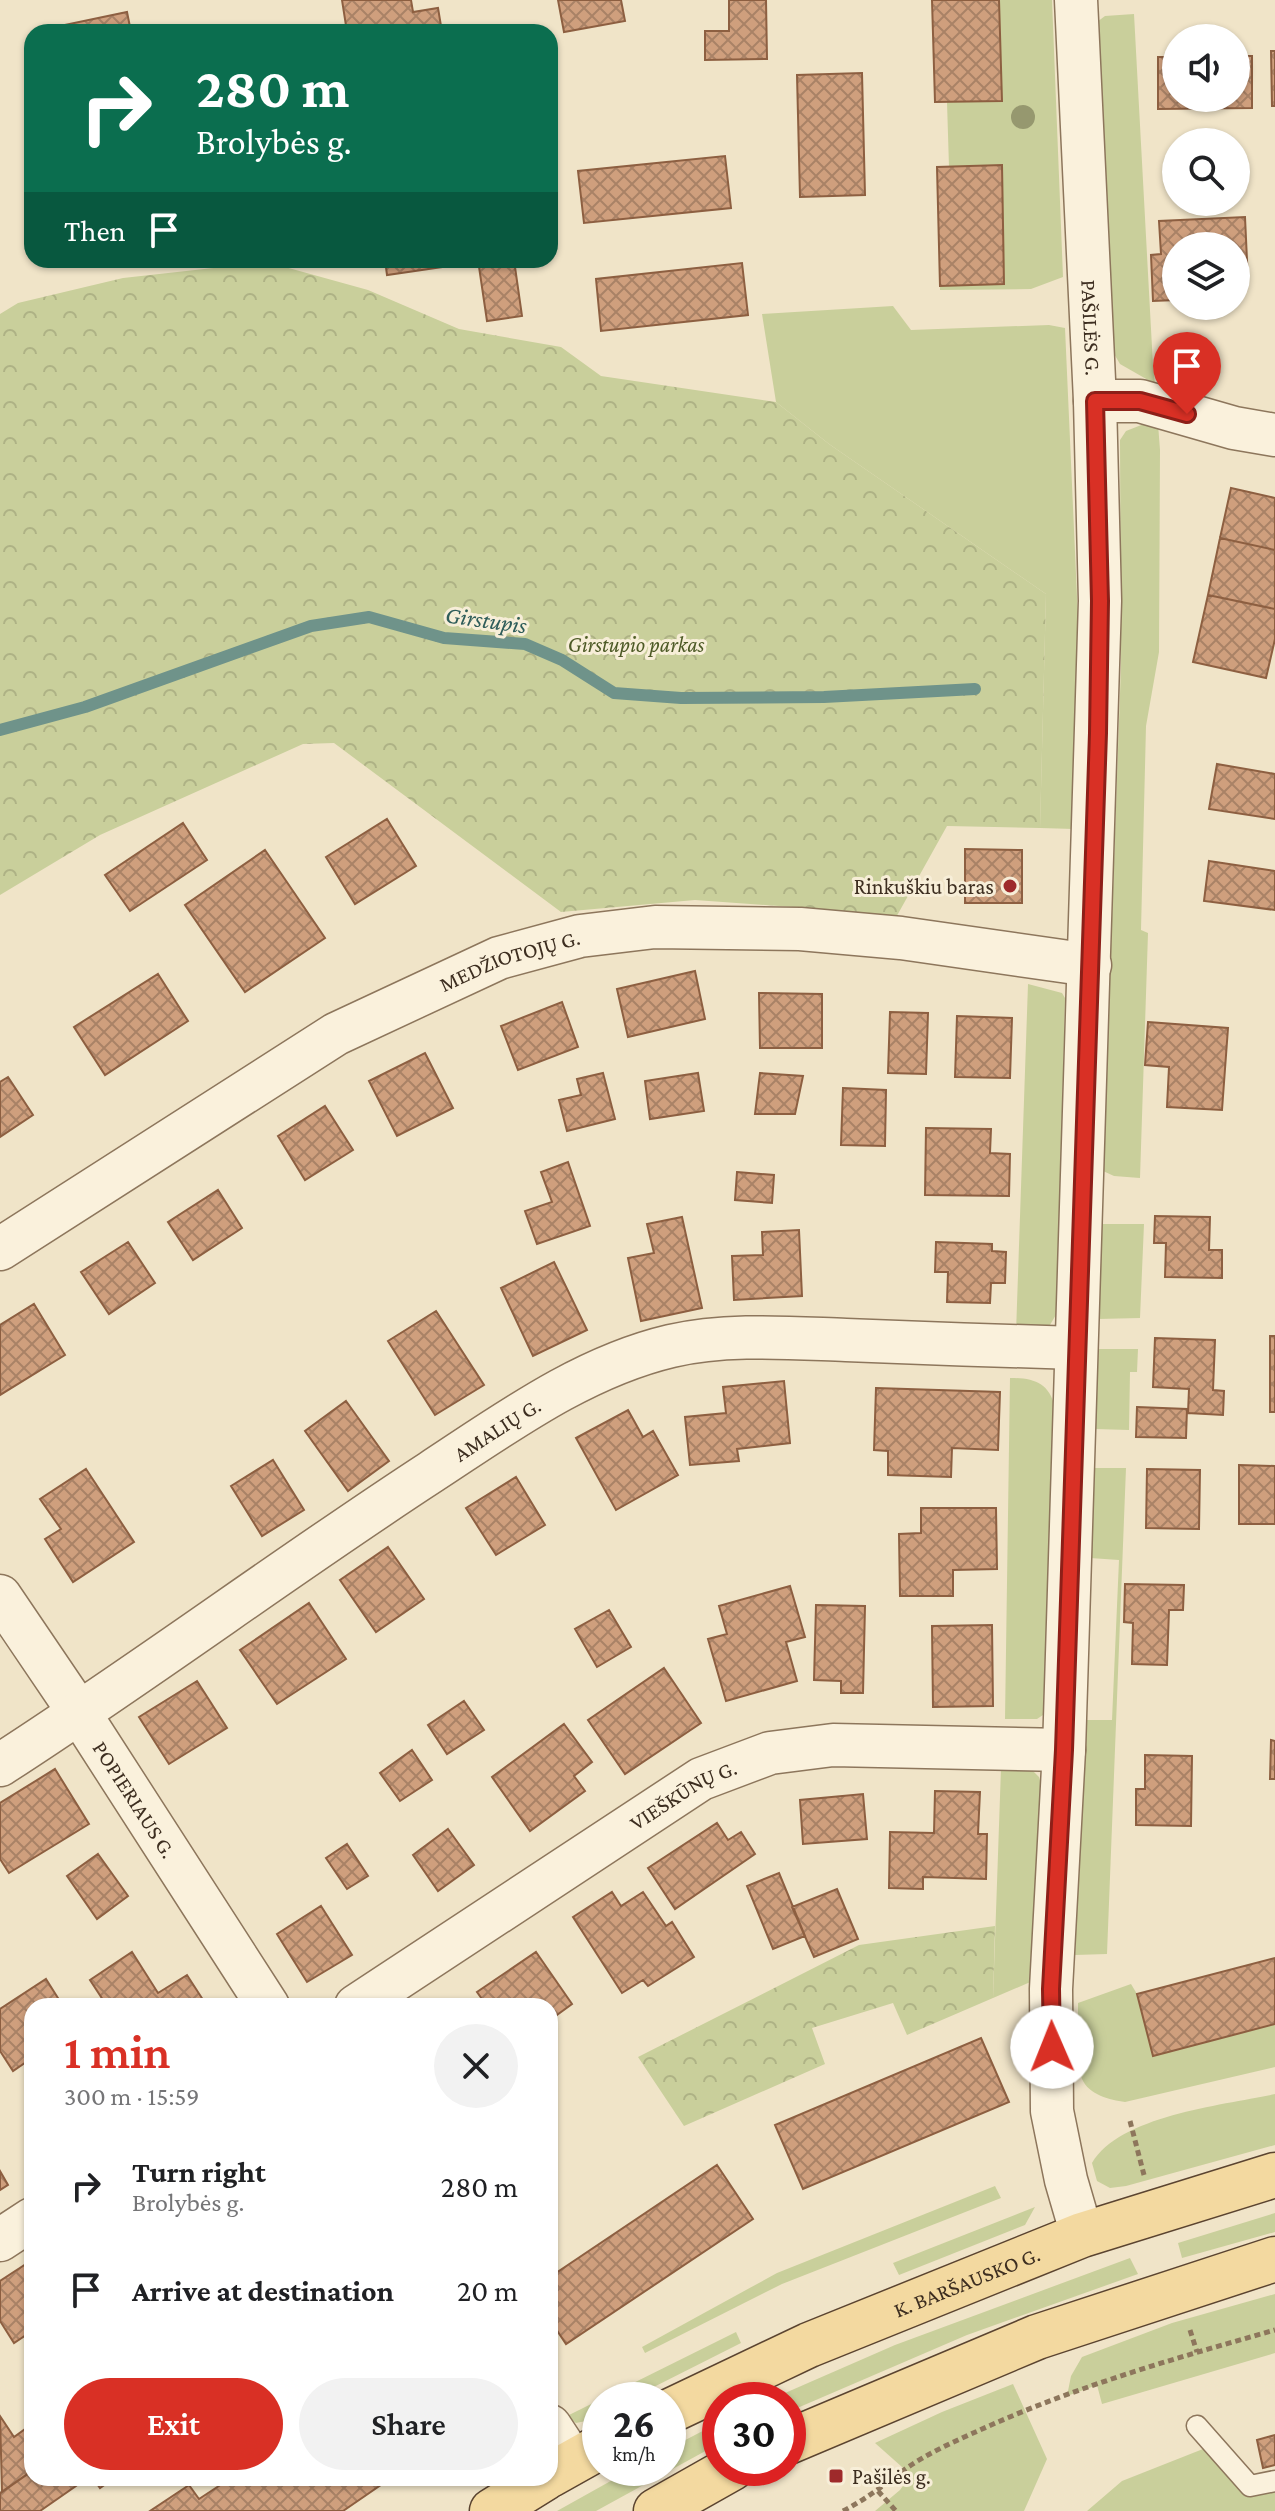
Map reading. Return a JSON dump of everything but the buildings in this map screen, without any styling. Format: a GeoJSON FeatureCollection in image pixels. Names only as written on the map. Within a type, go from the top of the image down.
{"type":"FeatureCollection","features":[{"type":"Feature","properties":{"kind":"main road","name":"K. BARŠAUSKO G."},"geometry":{"type":"LineString","coordinates":[[686,2403],[809,2345],[1082,2235],[1275,2175]]}},
{"type":"Feature","properties":{"kind":"main road"},"geometry":{"type":"LineString","coordinates":[[806,2434],[1037,2337],[1275,2259]]}},
{"type":"Feature","properties":{"kind":"main road"},"geometry":{"type":"LineString","coordinates":[[656,2511],[702,2485]]}},
{"type":"Feature","properties":{"kind":"main road"},"geometry":{"type":"LineString","coordinates":[[492,2511],[525,2486]]}},
{"type":"Feature","properties":{"kind":"street","name":"PAŠILĖS G."},"geometry":{"type":"LineString","coordinates":[[1076,0],[1095,401],[1100,601],[1064,1750],[1051,1989],[1052,2111],[1066,2180],[1082,2235]]}},
{"type":"Feature","properties":{"kind":"street"},"geometry":{"type":"LineString","coordinates":[[1095,401],[1140,401],[1234,428],[1275,435]]}},
{"type":"Feature","properties":{"kind":"street","name":"MEDŽIOTOJŲ G."},"geometry":{"type":"LineString","coordinates":[[0,1249],[336,1034],[499,958],[580,936],[655,927],[800,929],[901,938],[1090,965]]}},
{"type":"Feature","properties":{"kind":"street","name":"AMALIŲ G."},"geometry":{"type":"LineString","coordinates":[[0,1765],[80,1714],[325,1541],[414,1483],[541,1401],[626,1359],[673,1346],[743,1339],[1076,1348]]}},
{"type":"Feature","properties":{"kind":"street","name":"POPIERIAUS G."},"geometry":{"type":"LineString","coordinates":[[0,1596],[263,1998]]}},
{"type":"Feature","properties":{"kind":"street","name":"VIEŠKŪNŲ G."},"geometry":{"type":"LineString","coordinates":[[368,1998],[701,1779],[770,1753],[833,1745],[1064,1750]]}},
{"type":"Feature","properties":{"kind":"street"},"geometry":{"type":"LineString","coordinates":[[0,2240],[24,2224]]}},
{"type":"Feature","properties":{"kind":"lane"},"geometry":{"type":"LineString","coordinates":[[1197,2426],[1250,2486],[1275,2481]]}},
{"type":"Feature","properties":{"kind":"path"},"geometry":{"type":"LineString","coordinates":[[1130,2121],[1139,2156]]}},
{"type":"Feature","properties":{"kind":"path"},"geometry":{"type":"LineString","coordinates":[[843,2511],[878,2491],[906,2468],[979,2430],[1097,2385],[1275,2330]]}},
{"type":"Feature","properties":{"kind":"path"},"geometry":{"type":"LineString","coordinates":[[878,2491],[896,2511]]}},
{"type":"Feature","properties":{"kind":"green space"},"geometry":{"type":"Polygon","coordinates":[[[999,0],[1052,0],[1063,277],[1031,289],[940,290],[940,286],[1004,284],[949,167],[947,102],[1002,100],[999,0]]]}},
{"type":"Feature","properties":{"kind":"green space"},"geometry":{"type":"Polygon","coordinates":[[[1134,14],[1155,384],[1120,364],[1113,352],[1097,22],[1105,16],[1134,14]]]}},
{"type":"Feature","properties":{"kind":"green space","name":"Girstupio parkas"},"geometry":{"type":"Polygon","coordinates":[[[213,268],[289,268],[368,290],[459,329],[561,347],[601,376],[776,402],[829,444],[1046,594],[1040,828],[947,826],[894,921],[834,910],[695,900],[561,912],[334,743],[303,744],[100,835],[0,895],[0,314],[18,303],[123,278],[213,268]]]}},
{"type":"Feature","properties":{"kind":"green space"},"geometry":{"type":"Polygon","coordinates":[[[893,306],[911,330],[1049,325],[1065,328],[1078,619],[1074,829],[1040,828],[1046,594],[829,444],[776,402],[762,314],[893,306]]]}},
{"type":"Feature","properties":{"kind":"green space"},"geometry":{"type":"Polygon","coordinates":[[[1149,422],[1158,424],[1160,450],[1159,652],[1146,726],[1141,930],[1148,933],[1140,1178],[1114,1176],[1103,1171],[1121,666],[1120,440],[1126,431],[1149,422]]]}},
{"type":"Feature","properties":{"kind":"green space"},"geometry":{"type":"Polygon","coordinates":[[[1028,984],[1062,993],[1065,998],[1057,1313],[1047,1330],[1016,1333],[1028,984]]]}},
{"type":"Feature","properties":{"kind":"green space"},"geometry":{"type":"Polygon","coordinates":[[[1101,1224],[1144,1224],[1140,1318],[1098,1319],[1101,1224]]]}},
{"type":"Feature","properties":{"kind":"green space"},"geometry":{"type":"Polygon","coordinates":[[[1097,1349],[1138,1349],[1137,1372],[1130,1372],[1129,1430],[1095,1429],[1097,1349]]]}},
{"type":"Feature","properties":{"kind":"green space"},"geometry":{"type":"Polygon","coordinates":[[[1010,1378],[1026,1379],[1044,1387],[1055,1407],[1043,1715],[1037,1719],[1005,1719],[1010,1378]]]}},
{"type":"Feature","properties":{"kind":"green space"},"geometry":{"type":"Polygon","coordinates":[[[1094,1468],[1126,1468],[1107,1954],[1075,1955],[1084,1720],[1112,1720],[1119,1560],[1090,1558],[1094,1468]]]}},
{"type":"Feature","properties":{"kind":"green space"},"geometry":{"type":"Polygon","coordinates":[[[1001,1768],[1032,1770],[1039,1777],[1043,1791],[1035,1980],[993,1998],[1001,1768]]]}},
{"type":"Feature","properties":{"kind":"green space"},"geometry":{"type":"Polygon","coordinates":[[[995,1926],[993,1998],[907,2035],[893,2003],[812,2028],[825,2064],[684,2126],[638,2057],[859,1945],[995,1926]]]}},
{"type":"Feature","properties":{"kind":"green space"},"geometry":{"type":"Polygon","coordinates":[[[1131,1984],[1137,1994],[1153,2056],[1275,2024],[1275,2067],[1125,2102],[1095,2093],[1082,2079],[1078,2003],[1131,1984]]]}},
{"type":"Feature","properties":{"kind":"green space"},"geometry":{"type":"Polygon","coordinates":[[[1275,2094],[1275,2145],[1126,2186],[1110,2188],[1097,2181],[1092,2163],[1106,2147],[1125,2134],[1175,2115],[1275,2094]]]}},
{"type":"Feature","properties":{"kind":"green space"},"geometry":{"type":"Polygon","coordinates":[[[995,2186],[1001,2198],[782,2284],[645,2353],[642,2347],[777,2273],[995,2186]]]}},
{"type":"Feature","properties":{"kind":"green space"},"geometry":{"type":"Polygon","coordinates":[[[1035,2207],[1025,2225],[899,2275],[893,2263],[1035,2207]]]}},
{"type":"Feature","properties":{"kind":"green space"},"geometry":{"type":"Polygon","coordinates":[[[1275,2213],[1275,2232],[1182,2258],[1178,2243],[1275,2213]]]}},
{"type":"Feature","properties":{"kind":"green space"},"geometry":{"type":"Polygon","coordinates":[[[1130,2258],[1138,2274],[967,2335],[806,2404],[806,2384],[895,2345],[1130,2258]]]}},
{"type":"Feature","properties":{"kind":"green space"},"geometry":{"type":"Polygon","coordinates":[[[1275,2294],[1275,2353],[1102,2404],[1097,2385],[1067,2396],[1071,2376],[1082,2357],[1172,2323],[1275,2294]]]}},
{"type":"Feature","properties":{"kind":"green space"},"geometry":{"type":"Polygon","coordinates":[[[736,2332],[741,2343],[664,2382],[635,2382],[736,2332]]]}},
{"type":"Feature","properties":{"kind":"green space"},"geometry":{"type":"Polygon","coordinates":[[[1013,2384],[1047,2459],[1024,2511],[875,2511],[900,2490],[911,2475],[875,2443],[1013,2384]]]}},
{"type":"Feature","properties":{"kind":"green space"},"geometry":{"type":"Polygon","coordinates":[[[582,2409],[582,2422],[576,2423],[567,2416],[582,2409]]]}},
{"type":"Feature","properties":{"kind":"green space"},"geometry":{"type":"Polygon","coordinates":[[[702,2431],[702,2453],[686,2462],[686,2440],[702,2431]]]}},
{"type":"Feature","properties":{"kind":"green space"},"geometry":{"type":"Polygon","coordinates":[[[1203,2449],[1246,2497],[1275,2492],[1275,2511],[1087,2511],[1122,2481],[1203,2449]]]}},
{"type":"Feature","properties":{"kind":"green space"},"geometry":{"type":"Polygon","coordinates":[[[602,2486],[642,2486],[596,2511],[557,2511],[602,2486]]]}},
{"type":"Feature","properties":{"kind":"waterway","name":"Girstupis"},"geometry":{"type":"LineString","coordinates":[[0,730],[85,707],[311,626],[369,617],[444,638],[525,644],[562,660],[614,693],[681,698],[824,697],[975,689]]}},
{"type":"Feature","properties":{"kind":"place","name":"Rinkuškiu baras"},"geometry":{"type":"Point","coordinates":[1010,886]}},
{"type":"Feature","properties":{"kind":"place","name":"Pašilės g."},"geometry":{"type":"Point","coordinates":[836,2476]}},
{"type":"Feature","properties":{"kind":"route"},"geometry":{"type":"LineString","coordinates":[[1052,2047],[1051,1989],[1064,1750],[1098,733],[1100,601],[1095,401],[1140,401],[1187,414]]}}]}
